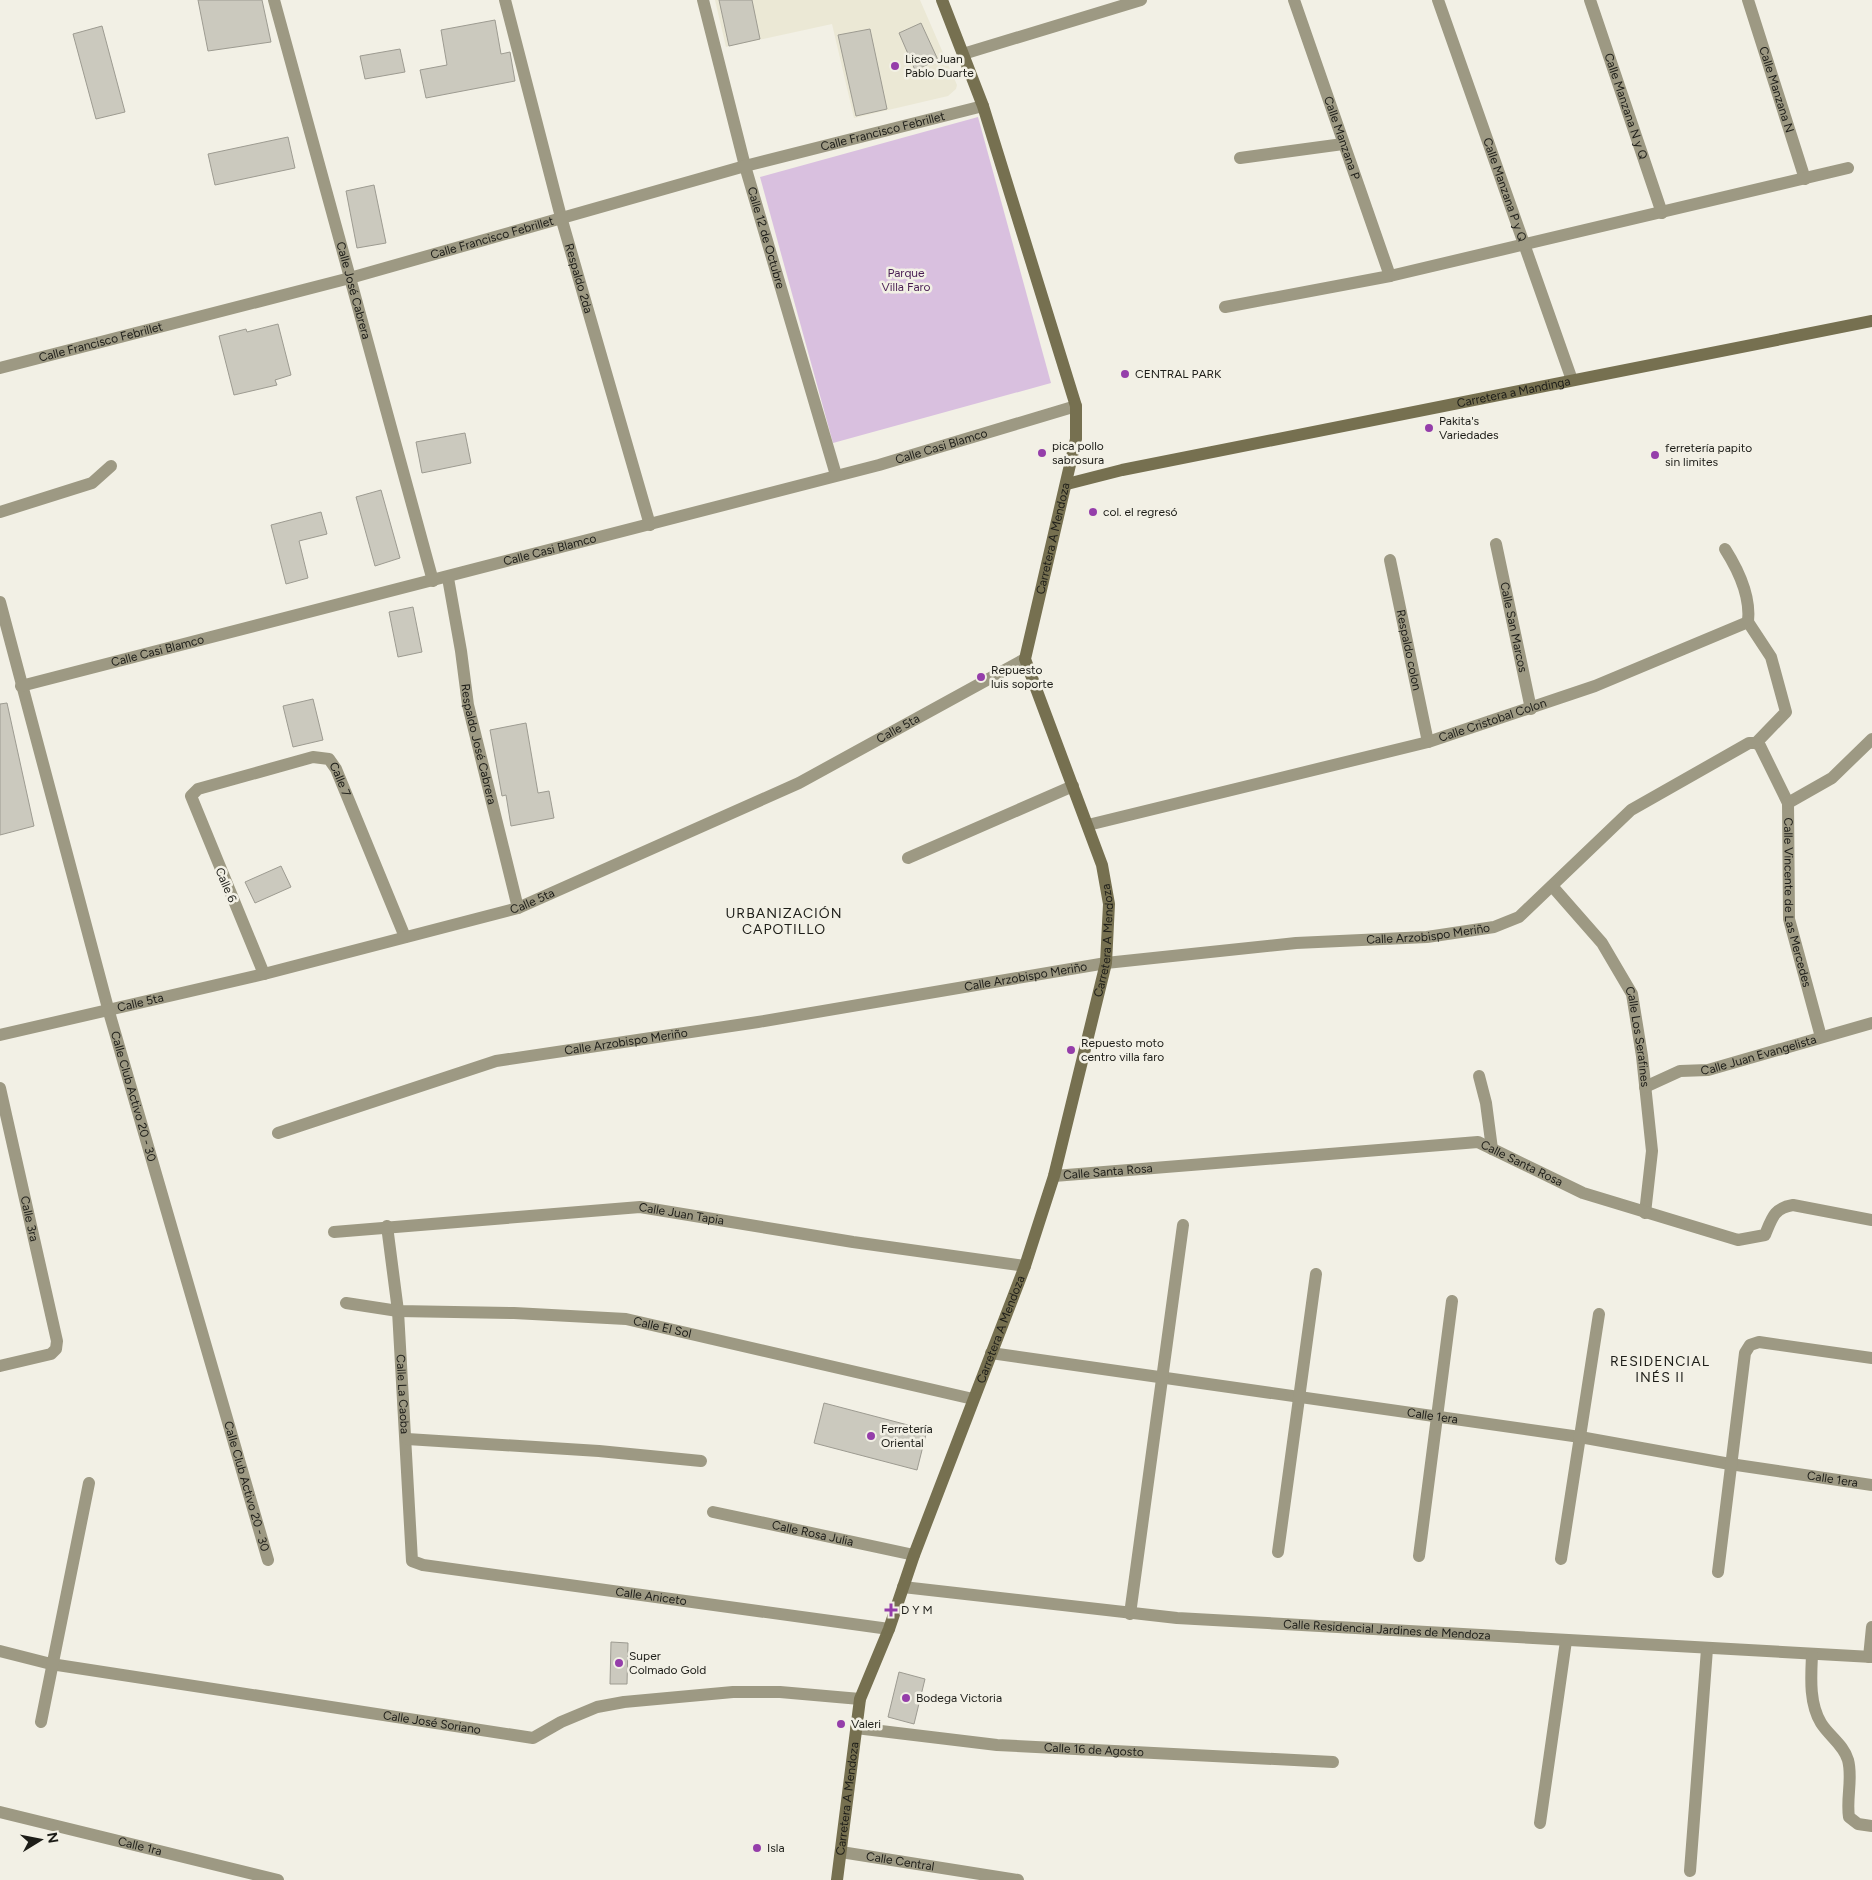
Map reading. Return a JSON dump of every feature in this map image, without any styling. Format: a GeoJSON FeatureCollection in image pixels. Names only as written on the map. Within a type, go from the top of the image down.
{"type":"FeatureCollection","features":[{"type":"Feature","properties":{"kind":"street","name":"Calle José Cabrera"},"geometry":{"type":"LineString","coordinates":[[274,0],[433,581]]}},
{"type":"Feature","properties":{"kind":"street","name":"Respaldo 2da"},"geometry":{"type":"LineString","coordinates":[[506,0],[561,217],[650,525]]}},
{"type":"Feature","properties":{"kind":"street","name":"Calle 12 de Octubre"},"geometry":{"type":"LineString","coordinates":[[702,0],[745,166],[836,475]]}},
{"type":"Feature","properties":{"kind":"street","name":"Carretera A Mendoza"},"geometry":{"type":"LineString","coordinates":[[837,1880],[860,1699],[889,1629],[914,1555],[1025,1266],[1054,1176],[1106,962],[1109,904],[1102,865],[1025,659],[1067,484],[1076,438],[1076,406],[983,106],[942,0]]}},
{"type":"Feature","properties":{"kind":"street"},"geometry":{"type":"LineString","coordinates":[[963,54],[1141,0]]}},
{"type":"Feature","properties":{"kind":"street","name":"Calle Manzana P"},"geometry":{"type":"LineString","coordinates":[[1294,0],[1390,276]]}},
{"type":"Feature","properties":{"kind":"street","name":"Calle Manzana P y Q"},"geometry":{"type":"LineString","coordinates":[[1438,0],[1572,380]]}},
{"type":"Feature","properties":{"kind":"street","name":"Calle Manzana N y Q"},"geometry":{"type":"LineString","coordinates":[[1590,0],[1662,214]]}},
{"type":"Feature","properties":{"kind":"street","name":"Calle Manzana N"},"geometry":{"type":"LineString","coordinates":[[1748,0],[1805,179]]}},
{"type":"Feature","properties":{"kind":"street","name":"Calle Francisco Febrillet"},"geometry":{"type":"LineString","coordinates":[[0,368],[350,278],[745,166],[983,106]]}},
{"type":"Feature","properties":{"kind":"street"},"geometry":{"type":"LineString","coordinates":[[1240,158],[1343,144]]}},
{"type":"Feature","properties":{"kind":"street"},"geometry":{"type":"LineString","coordinates":[[1225,307],[1390,276],[1662,214],[1848,168]]}},
{"type":"Feature","properties":{"kind":"street","name":"Carretera a Mandinga"},"geometry":{"type":"LineString","coordinates":[[1067,484],[1122,470],[1872,321]]}},
{"type":"Feature","properties":{"kind":"street","name":"Calle Casi Blamco"},"geometry":{"type":"LineString","coordinates":[[22,686],[448,578],[879,465],[1076,406]]}},
{"type":"Feature","properties":{"kind":"street"},"geometry":{"type":"LineString","coordinates":[[0,512],[92,483],[111,466]]}},
{"type":"Feature","properties":{"kind":"street","name":"Calle San Marcos"},"geometry":{"type":"LineString","coordinates":[[1496,544],[1531,709]]}},
{"type":"Feature","properties":{"kind":"street"},"geometry":{"type":"LineString","coordinates":[[1725,549],[1738,569],[1743,584],[1750,612],[1748,622],[1771,657],[1786,712],[1756,743]]}},
{"type":"Feature","properties":{"kind":"street","name":"Respaldo colon"},"geometry":{"type":"LineString","coordinates":[[1390,560],[1428,742]]}},
{"type":"Feature","properties":{"kind":"street","name":"Respaldo José Cabrera"},"geometry":{"type":"LineString","coordinates":[[448,578],[462,651],[468,705],[518,908]]}},
{"type":"Feature","properties":{"kind":"street","name":"Calle Club Activo 20 - 30"},"geometry":{"type":"LineString","coordinates":[[0,602],[109,1012],[268,1560]]}},
{"type":"Feature","properties":{"kind":"street","name":"Calle Cristobal Colon"},"geometry":{"type":"LineString","coordinates":[[1088,824],[1428,742],[1595,686],[1748,622]]}},
{"type":"Feature","properties":{"kind":"street","name":"Calle 5ta"},"geometry":{"type":"LineString","coordinates":[[0,1035],[109,1012],[264,974],[518,908],[799,783],[1025,659]]}},
{"type":"Feature","properties":{"kind":"street"},"geometry":{"type":"LineString","coordinates":[[1788,803],[1832,778],[1872,739]]}},
{"type":"Feature","properties":{"kind":"street","name":"Calle Arzobispo Meriño"},"geometry":{"type":"LineString","coordinates":[[278,1133],[496,1061],[758,1022],[1106,962],[1296,943],[1427,937],[1494,927],[1519,917],[1632,810],[1749,743],[1756,743]]}},
{"type":"Feature","properties":{"kind":"street","name":"Calle Vincente de Las Mercedes"},"geometry":{"type":"LineString","coordinates":[[1756,743],[1760,746],[1788,803],[1789,919],[1821,1037]]}},
{"type":"Feature","properties":{"kind":"street","name":"Calle 7"},"geometry":{"type":"LineString","coordinates":[[191,796],[198,789],[313,757],[329,759],[336,769],[405,937]]}},
{"type":"Feature","properties":{"kind":"street"},"geometry":{"type":"LineString","coordinates":[[908,858],[1073,786]]}},
{"type":"Feature","properties":{"kind":"street","name":"Calle 6"},"geometry":{"type":"LineString","coordinates":[[191,796],[264,974]]}},
{"type":"Feature","properties":{"kind":"street","name":"Calle Los Serafines"},"geometry":{"type":"LineString","coordinates":[[1552,886],[1602,943],[1632,994],[1652,1151],[1645,1212]]}},
{"type":"Feature","properties":{"kind":"street","name":"Calle Juan Evangelista"},"geometry":{"type":"LineString","coordinates":[[1645,1087],[1680,1071],[1708,1070],[1872,1023]]}},
{"type":"Feature","properties":{"kind":"street"},"geometry":{"type":"LineString","coordinates":[[1479,1076],[1486,1102],[1492,1148]]}},
{"type":"Feature","properties":{"kind":"street","name":"Calle 3ra"},"geometry":{"type":"LineString","coordinates":[[0,1088],[57,1340],[56,1349],[51,1354],[0,1366]]}},
{"type":"Feature","properties":{"kind":"street","name":"Calle Santa Rosa"},"geometry":{"type":"LineString","coordinates":[[1054,1176],[1478,1142],[1583,1193],[1738,1240],[1766,1235],[1774,1212],[1783,1207],[1793,1205],[1872,1220]]}},
{"type":"Feature","properties":{"kind":"street","name":"Calle Juan Tapia"},"geometry":{"type":"LineString","coordinates":[[334,1232],[387,1226],[640,1207],[852,1242],[1025,1266]]}},
{"type":"Feature","properties":{"kind":"street"},"geometry":{"type":"LineString","coordinates":[[1130,1614],[1183,1225]]}},
{"type":"Feature","properties":{"kind":"street","name":"Calle La Caoba"},"geometry":{"type":"LineString","coordinates":[[387,1226],[398,1311],[407,1439],[412,1561]]}},
{"type":"Feature","properties":{"kind":"street"},"geometry":{"type":"LineString","coordinates":[[1278,1552],[1316,1274]]}},
{"type":"Feature","properties":{"kind":"street"},"geometry":{"type":"LineString","coordinates":[[1419,1556],[1452,1301]]}},
{"type":"Feature","properties":{"kind":"street","name":"Calle El Sol"},"geometry":{"type":"LineString","coordinates":[[346,1302],[398,1311],[514,1313],[626,1319],[973,1399]]}},
{"type":"Feature","properties":{"kind":"street"},"geometry":{"type":"LineString","coordinates":[[1561,1559],[1599,1314]]}},
{"type":"Feature","properties":{"kind":"street"},"geometry":{"type":"LineString","coordinates":[[1718,1572],[1730,1464],[1746,1353],[1750,1345],[1760,1342],[1872,1358]]}},
{"type":"Feature","properties":{"kind":"street","name":"Calle 1era"},"geometry":{"type":"LineString","coordinates":[[991,1353],[1580,1437],[1730,1464],[1872,1485]]}},
{"type":"Feature","properties":{"kind":"street"},"geometry":{"type":"LineString","coordinates":[[407,1439],[599,1451],[701,1461]]}},
{"type":"Feature","properties":{"kind":"street"},"geometry":{"type":"LineString","coordinates":[[41,1722],[51,1664],[89,1482]]}},
{"type":"Feature","properties":{"kind":"street","name":"Calle Rosa Julia"},"geometry":{"type":"LineString","coordinates":[[713,1512],[914,1555]]}},
{"type":"Feature","properties":{"kind":"street","name":"Calle Aniceto"},"geometry":{"type":"LineString","coordinates":[[412,1561],[423,1565],[889,1629]]}},
{"type":"Feature","properties":{"kind":"street","name":"Calle Residencial Jardines de Mendoza"},"geometry":{"type":"LineString","coordinates":[[903,1587],[1130,1614],[1566,1641],[1870,1657]]}},
{"type":"Feature","properties":{"kind":"street"},"geometry":{"type":"LineString","coordinates":[[1870,1657],[1872,1627]]}},
{"type":"Feature","properties":{"kind":"street"},"geometry":{"type":"LineString","coordinates":[[1540,1823],[1566,1641]]}},
{"type":"Feature","properties":{"kind":"street"},"geometry":{"type":"LineString","coordinates":[[1690,1871],[1707,1649]]}},
{"type":"Feature","properties":{"kind":"street","name":"Calle José Soriano"},"geometry":{"type":"LineString","coordinates":[[0,1651],[51,1664],[533,1738],[561,1722],[598,1707],[624,1702],[733,1692],[780,1692],[860,1699]]}},
{"type":"Feature","properties":{"kind":"street"},"geometry":{"type":"LineString","coordinates":[[1812,1655],[1811,1682],[1815,1709],[1821,1723],[1843,1748],[1848,1759],[1850,1771],[1847,1804],[1849,1817],[1858,1824],[1872,1826]]}},
{"type":"Feature","properties":{"kind":"street","name":"Calle 16 de Agosto"},"geometry":{"type":"LineString","coordinates":[[856,1728],[997,1745],[1332,1762]]}},
{"type":"Feature","properties":{"kind":"street","name":"Calle 1ra"},"geometry":{"type":"LineString","coordinates":[[0,1812],[278,1880]]}},
{"type":"Feature","properties":{"kind":"street","name":"Calle Central"},"geometry":{"type":"LineString","coordinates":[[841,1852],[1018,1880]]}},
{"type":"Feature","properties":{"kind":"shaded area","name":"Liceo Juan Pablo Duarte"},"geometry":{"type":"Polygon","coordinates":[[[715,0],[920,0],[957,85],[956,89],[948,96],[854,118],[832,24],[726,47],[715,0]]]}},
{"type":"Feature","properties":{"kind":"green space","name":"Parque Villa Faro"},"geometry":{"type":"Polygon","coordinates":[[[978,117],[1051,383],[833,443],[760,177],[978,117]]]}},
{"type":"Feature","properties":{"kind":"building"},"geometry":{"type":"Polygon","coordinates":[[[198,0],[262,0],[271,42],[208,51],[198,0]]]}},
{"type":"Feature","properties":{"kind":"building"},"geometry":{"type":"Polygon","coordinates":[[[719,0],[752,0],[760,39],[729,46],[719,0]]]}},
{"type":"Feature","properties":{"kind":"building"},"geometry":{"type":"Polygon","coordinates":[[[495,20],[501,54],[510,52],[515,81],[426,98],[420,70],[447,65],[441,30],[495,20]]]}},
{"type":"Feature","properties":{"kind":"building"},"geometry":{"type":"Polygon","coordinates":[[[921,23],[938,60],[915,70],[899,33],[921,23]]]}},
{"type":"Feature","properties":{"kind":"building"},"geometry":{"type":"Polygon","coordinates":[[[102,26],[125,112],[96,119],[73,34],[102,26]]]}},
{"type":"Feature","properties":{"kind":"building"},"geometry":{"type":"Polygon","coordinates":[[[870,29],[887,109],[856,116],[838,35],[870,29]]]}},
{"type":"Feature","properties":{"kind":"building"},"geometry":{"type":"Polygon","coordinates":[[[400,49],[405,72],[365,79],[360,56],[400,49]]]}},
{"type":"Feature","properties":{"kind":"building"},"geometry":{"type":"Polygon","coordinates":[[[288,137],[295,168],[215,185],[208,154],[288,137]]]}},
{"type":"Feature","properties":{"kind":"building"},"geometry":{"type":"Polygon","coordinates":[[[374,185],[386,243],[357,248],[346,191],[374,185]]]}},
{"type":"Feature","properties":{"kind":"building"},"geometry":{"type":"Polygon","coordinates":[[[278,324],[291,375],[275,380],[277,385],[234,395],[219,336],[246,329],[247,332],[278,324]]]}},
{"type":"Feature","properties":{"kind":"building"},"geometry":{"type":"Polygon","coordinates":[[[465,433],[471,463],[422,473],[416,442],[465,433]]]}},
{"type":"Feature","properties":{"kind":"building"},"geometry":{"type":"Polygon","coordinates":[[[381,490],[400,558],[375,566],[356,497],[381,490]]]}},
{"type":"Feature","properties":{"kind":"building"},"geometry":{"type":"Polygon","coordinates":[[[321,512],[327,534],[299,541],[308,578],[286,584],[271,525],[321,512]]]}},
{"type":"Feature","properties":{"kind":"building"},"geometry":{"type":"Polygon","coordinates":[[[413,607],[422,652],[398,657],[389,612],[413,607]]]}},
{"type":"Feature","properties":{"kind":"building"},"geometry":{"type":"Polygon","coordinates":[[[313,699],[323,740],[293,747],[283,706],[313,699]]]}},
{"type":"Feature","properties":{"kind":"building"},"geometry":{"type":"Polygon","coordinates":[[[7,703],[34,826],[0,835],[0,704],[7,703]]]}},
{"type":"Feature","properties":{"kind":"building"},"geometry":{"type":"Polygon","coordinates":[[[526,723],[538,793],[549,791],[554,818],[511,826],[506,795],[502,796],[490,730],[526,723]]]}},
{"type":"Feature","properties":{"kind":"building"},"geometry":{"type":"Polygon","coordinates":[[[281,866],[291,887],[255,903],[245,882],[281,866]]]}},
{"type":"Feature","properties":{"kind":"building","name":"Ferretería Oriental"},"geometry":{"type":"Polygon","coordinates":[[[824,1403],[927,1430],[917,1470],[814,1443],[824,1403]]]}},
{"type":"Feature","properties":{"kind":"building","name":"Super Colmado Gold"},"geometry":{"type":"Polygon","coordinates":[[[611,1642],[628,1643],[627,1684],[610,1684],[611,1642]]]}},
{"type":"Feature","properties":{"kind":"building","name":"Bodega Victoria"},"geometry":{"type":"Polygon","coordinates":[[[899,1672],[925,1679],[914,1724],[888,1717],[899,1672]]]}},
{"type":"Feature","properties":{"kind":"place","name":"Liceo Juan Pablo Duarte"},"geometry":{"type":"Point","coordinates":[895,66]}},
{"type":"Feature","properties":{"kind":"place","name":"CENTRAL PARK"},"geometry":{"type":"Point","coordinates":[1125,374]}},
{"type":"Feature","properties":{"kind":"place","name":"Pakita's Variedades"},"geometry":{"type":"Point","coordinates":[1429,428]}},
{"type":"Feature","properties":{"kind":"place","name":"pica pollo sabrosura"},"geometry":{"type":"Point","coordinates":[1042,453]}},
{"type":"Feature","properties":{"kind":"place","name":"ferretería papito sin limites"},"geometry":{"type":"Point","coordinates":[1655,455]}},
{"type":"Feature","properties":{"kind":"place","name":"col. el regresó"},"geometry":{"type":"Point","coordinates":[1093,512]}},
{"type":"Feature","properties":{"kind":"place","name":"Repuesto luis soporte"},"geometry":{"type":"Point","coordinates":[981,677]}},
{"type":"Feature","properties":{"kind":"place","name":"Repuesto moto centro villa faro"},"geometry":{"type":"Point","coordinates":[1071,1050]}},
{"type":"Feature","properties":{"kind":"place","name":"Ferretería Oriental"},"geometry":{"type":"Point","coordinates":[871,1436]}},
{"type":"Feature","properties":{"kind":"place","name":"D Y M"},"geometry":{"type":"Point","coordinates":[891,1610]}},
{"type":"Feature","properties":{"kind":"place","name":"Super Colmado Gold"},"geometry":{"type":"Point","coordinates":[619,1663]}},
{"type":"Feature","properties":{"kind":"place","name":"Bodega Victoria"},"geometry":{"type":"Point","coordinates":[906,1698]}},
{"type":"Feature","properties":{"kind":"place","name":"Valeri"},"geometry":{"type":"Point","coordinates":[841,1724]}},
{"type":"Feature","properties":{"kind":"place","name":"Isla"},"geometry":{"type":"Point","coordinates":[757,1848]}},
{"type":"Feature","properties":{"kind":"district","name":"URBANIZACIÓN CAPOTILLO"},"geometry":{"type":"Point","coordinates":[784,922]}},
{"type":"Feature","properties":{"kind":"district","name":"RESIDENCIAL INÉS II"},"geometry":{"type":"Point","coordinates":[1660,1369]}}]}
